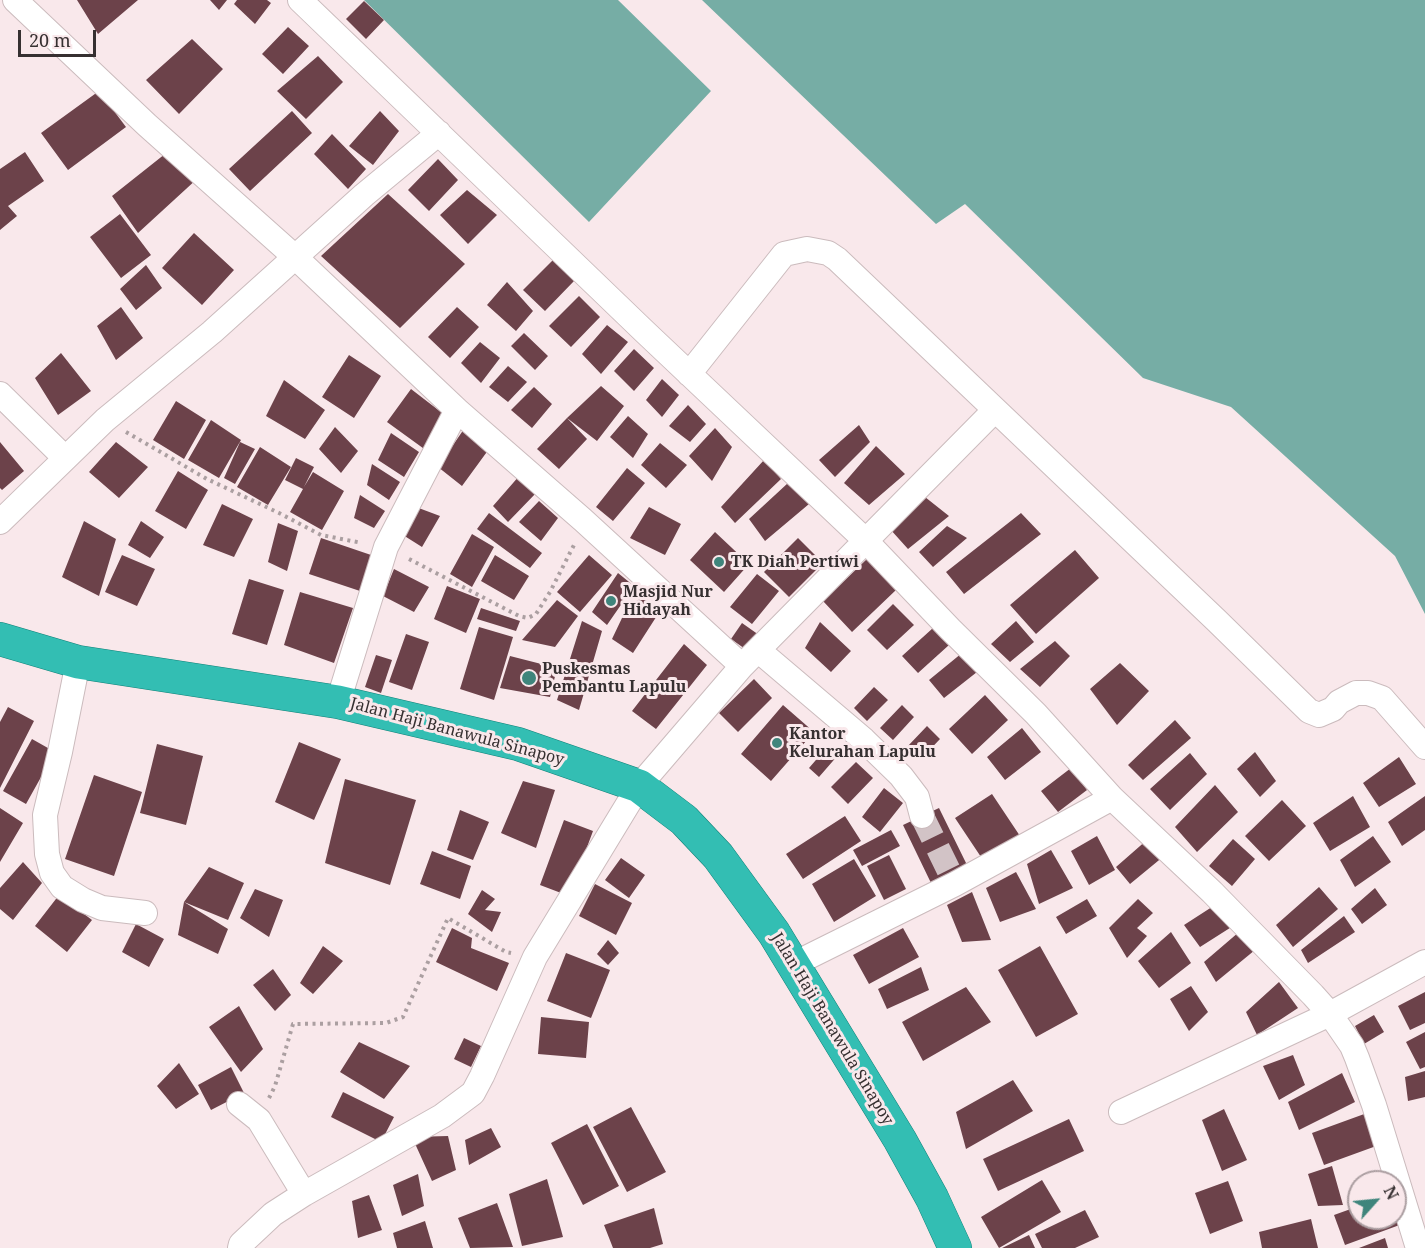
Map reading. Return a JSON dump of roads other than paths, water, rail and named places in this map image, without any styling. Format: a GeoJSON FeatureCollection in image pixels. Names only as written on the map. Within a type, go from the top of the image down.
{"type":"FeatureCollection","features":[{"type":"Feature","properties":{"kind":"highway","name":"Jalan Haji Banawula Sinapoy"},"geometry":{"type":"LineString","coordinates":[[0,639],[78,662],[338,702],[518,744],[639,786],[684,820],[718,856],[752,900],[794,964],[900,1140],[932,1198],[954,1248]]}},
{"type":"Feature","properties":{"kind":"street"},"geometry":{"type":"LineString","coordinates":[[15,0],[147,125],[295,257],[457,410],[584,520],[750,658],[864,740],[901,776],[917,797],[922,816]]}},
{"type":"Feature","properties":{"kind":"street"},"geometry":{"type":"LineString","coordinates":[[300,0],[689,374],[866,540],[1036,714],[1112,798],[1275,954],[1330,1014],[1358,1058],[1418,1248]]}},
{"type":"Feature","properties":{"kind":"street"},"geometry":{"type":"LineString","coordinates":[[0,522],[105,420],[212,332],[364,195],[439,133]]}},
{"type":"Feature","properties":{"kind":"street"},"geometry":{"type":"LineString","coordinates":[[689,374],[784,254],[807,249],[828,254],[837,259],[1309,711],[1319,715],[1333,709],[1339,702],[1356,693],[1368,693],[1382,698],[1425,747]]}},
{"type":"Feature","properties":{"kind":"street"},"geometry":{"type":"LineString","coordinates":[[0,394],[65,458]]}},
{"type":"Feature","properties":{"kind":"street"},"geometry":{"type":"LineString","coordinates":[[338,702],[386,548],[457,410]]}},
{"type":"Feature","properties":{"kind":"street"},"geometry":{"type":"LineString","coordinates":[[240,1248],[241,1244],[261,1224],[304,1194],[442,1116],[473,1093],[535,957],[639,786],[750,658],[987,418]]}},
{"type":"Feature","properties":{"kind":"street"},"geometry":{"type":"LineString","coordinates":[[78,662],[45,815],[47,854],[52,873],[62,887],[102,908],[145,913]]}},
{"type":"Feature","properties":{"kind":"street"},"geometry":{"type":"LineString","coordinates":[[794,964],[952,879],[1112,798]]}},
{"type":"Feature","properties":{"kind":"street"},"geometry":{"type":"LineString","coordinates":[[1121,1112],[1330,1014],[1425,962]]}},
{"type":"Feature","properties":{"kind":"street"},"geometry":{"type":"LineString","coordinates":[[239,1104],[259,1120],[304,1194]]}},
{"type":"Feature","properties":{"kind":"tunnel"},"geometry":{"type":"LineString","coordinates":[[922,816],[950,873]]}},
{"type":"Feature","properties":{"kind":"place","name":"TK Diah Pertiwi"},"geometry":{"type":"Point","coordinates":[719,562]}},
{"type":"Feature","properties":{"kind":"place","name":"Masjid Nur Hidayah"},"geometry":{"type":"Point","coordinates":[611,601]}},
{"type":"Feature","properties":{"kind":"place","name":"Puskesmas Pembantu Lapulu"},"geometry":{"type":"Point","coordinates":[529,678]}},
{"type":"Feature","properties":{"kind":"place","name":"Kantor Kelurahan Lapulu"},"geometry":{"type":"Point","coordinates":[777,743]}}]}
